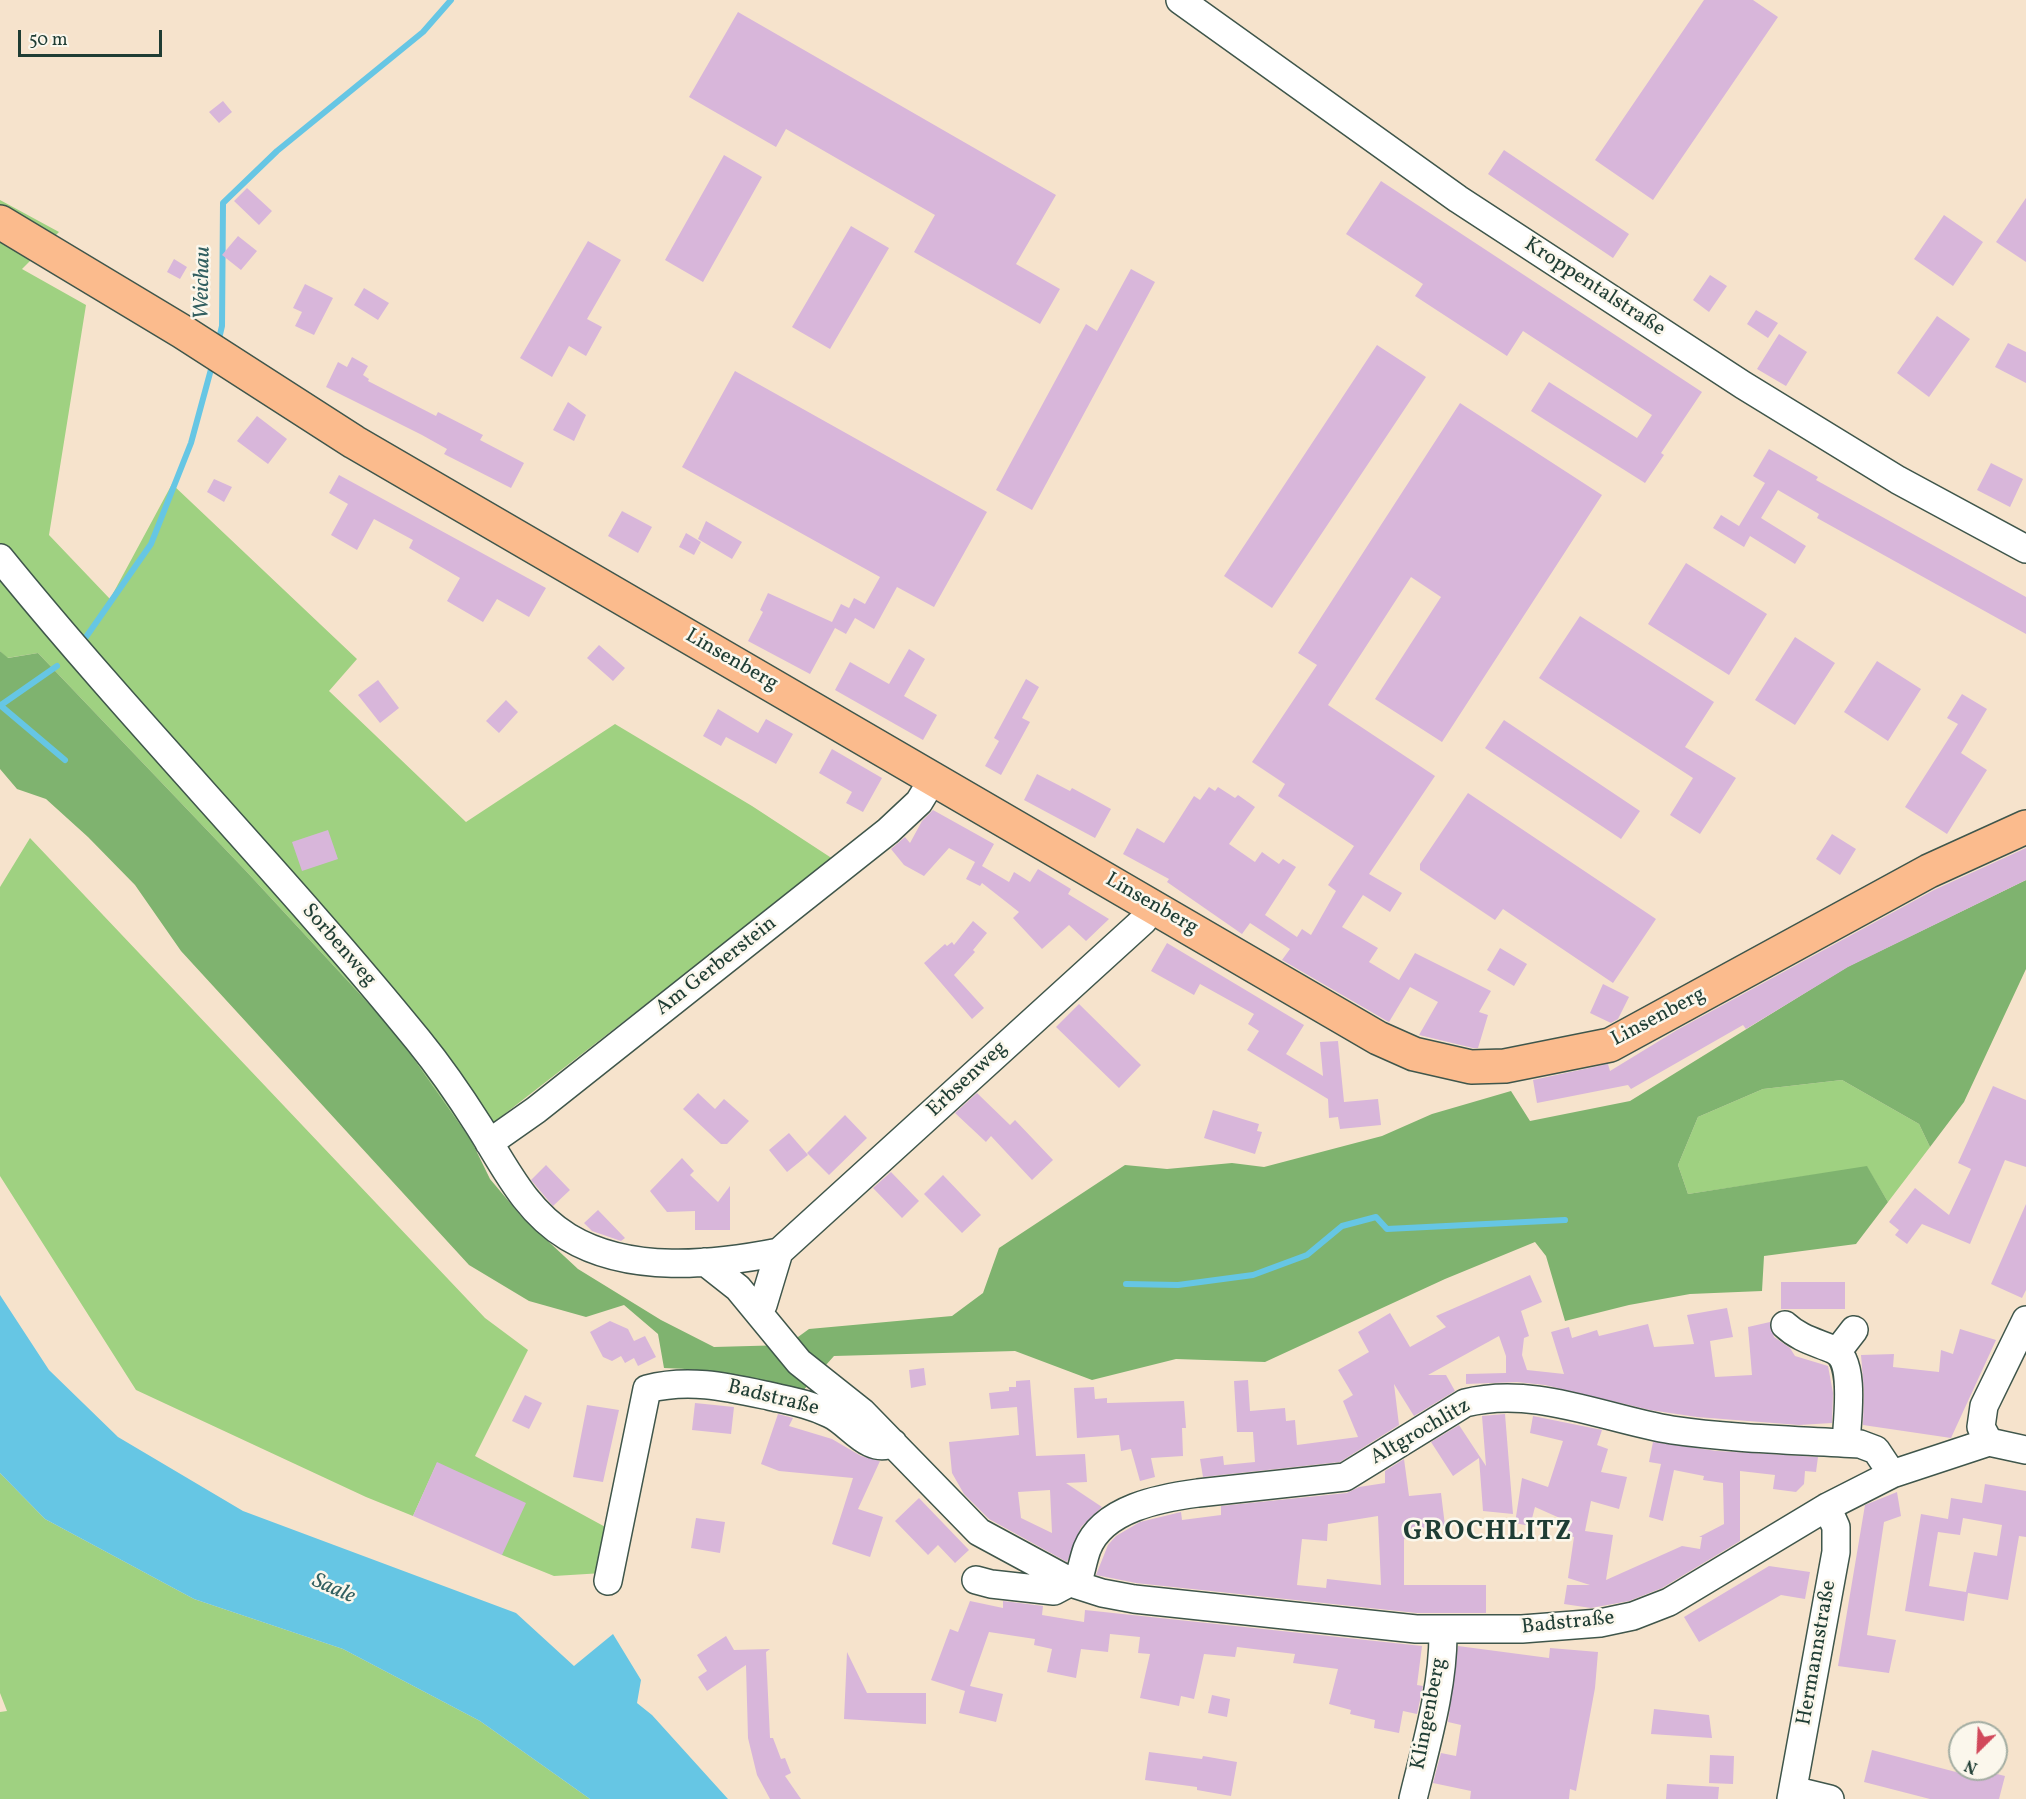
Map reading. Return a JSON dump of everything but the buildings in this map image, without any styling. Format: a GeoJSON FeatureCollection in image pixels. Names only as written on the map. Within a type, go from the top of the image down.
{"type":"FeatureCollection","features":[{"type":"Feature","properties":{"kind":"main road","name":"Linsenberg"},"geometry":{"type":"LineString","coordinates":[[0,222],[228,360],[311,416],[933,779],[1396,1047],[1456,1066],[1484,1068],[1610,1045],[1929,871],[2026,827]]}},
{"type":"Feature","properties":{"kind":"street","name":"Kroppentalstraße"},"geometry":{"type":"LineString","coordinates":[[1180,0],[1458,199],[1743,385],[1898,480],[2026,549]]}},
{"type":"Feature","properties":{"kind":"street","name":"Sorbenweg"},"geometry":{"type":"LineString","coordinates":[[0,558],[72,644],[272,869],[417,1039],[457,1092],[528,1203],[553,1227],[571,1239],[594,1249],[630,1259],[705,1262],[780,1252]]}},
{"type":"Feature","properties":{"kind":"street","name":"Am Gerberstein"},"geometry":{"type":"LineString","coordinates":[[489,1143],[536,1110],[853,860],[912,810],[933,779]]}},
{"type":"Feature","properties":{"kind":"street","name":"Erbsenweg"},"geometry":{"type":"LineString","coordinates":[[780,1252],[1145,919],[1153,906]]}},
{"type":"Feature","properties":{"kind":"street"},"geometry":{"type":"LineString","coordinates":[[757,1310],[763,1305],[780,1252]]}},
{"type":"Feature","properties":{"kind":"street"},"geometry":{"type":"LineString","coordinates":[[705,1262],[738,1288],[799,1362],[862,1412],[893,1443]]}},
{"type":"Feature","properties":{"kind":"street"},"geometry":{"type":"LineString","coordinates":[[2026,1320],[1984,1406],[1981,1427],[1989,1442],[2026,1450]]}},
{"type":"Feature","properties":{"kind":"street"},"geometry":{"type":"LineString","coordinates":[[1785,1325],[1795,1335],[1837,1352],[1844,1360],[1848,1377],[1846,1443]]}},
{"type":"Feature","properties":{"kind":"street"},"geometry":{"type":"LineString","coordinates":[[1837,1352],[1854,1330]]}},
{"type":"Feature","properties":{"kind":"street","name":"Badstraße"},"geometry":{"type":"LineString","coordinates":[[608,1581],[647,1389],[693,1383],[730,1387],[807,1404],[838,1418],[864,1439],[879,1446],[893,1443],[979,1533],[1074,1583],[1108,1595],[1134,1599],[1376,1626],[1522,1629],[1600,1623],[1633,1616],[1669,1602],[1827,1507],[1892,1474],[1989,1442]]}},
{"type":"Feature","properties":{"kind":"street","name":"Altgrochlitz"},"geometry":{"type":"LineString","coordinates":[[1074,1583],[1091,1541],[1109,1523],[1128,1511],[1190,1494],[1345,1477],[1428,1424],[1475,1401],[1525,1399],[1671,1430],[1733,1437],[1868,1445],[1881,1456],[1892,1474]]}},
{"type":"Feature","properties":{"kind":"street","name":"Hermannstraße"},"geometry":{"type":"LineString","coordinates":[[1792,1795],[1836,1552],[1836,1527],[1827,1507]]}},
{"type":"Feature","properties":{"kind":"street"},"geometry":{"type":"LineString","coordinates":[[976,1580],[991,1584],[1054,1591],[1074,1583]]}},
{"type":"Feature","properties":{"kind":"street","name":"Klingenberg"},"geometry":{"type":"LineString","coordinates":[[1413,1799],[1434,1705],[1443,1646],[1443,1629]]}},
{"type":"Feature","properties":{"kind":"street"},"geometry":{"type":"LineString","coordinates":[[1792,1795],[1830,1799]]}},
{"type":"Feature","properties":{"kind":"green space"},"geometry":{"type":"Polygon","coordinates":[[[0,200],[59,232],[22,269],[86,305],[49,535],[110,599],[172,484],[357,659],[329,691],[466,822],[615,724],[752,806],[833,859],[471,1140],[395,1032],[246,871],[38,653],[7,658],[0,651],[0,200]]]}},
{"type":"Feature","properties":{"kind":"green space"},"geometry":{"type":"Polygon","coordinates":[[[0,651],[8,658],[38,653],[246,871],[395,1032],[471,1140],[490,1179],[522,1217],[578,1269],[661,1320],[714,1347],[787,1345],[809,1329],[952,1316],[983,1293],[999,1248],[1125,1165],[1167,1169],[1232,1163],[1264,1167],[1382,1136],[1432,1114],[1511,1091],[1530,1121],[1630,1101],[1847,967],[2026,880],[2026,969],[1964,1102],[1930,1147],[1919,1124],[1842,1080],[1763,1089],[1698,1117],[1678,1165],[1688,1194],[1867,1166],[1888,1202],[1856,1244],[1764,1256],[1762,1291],[1690,1294],[1629,1305],[1565,1321],[1546,1256],[1535,1242],[1445,1279],[1265,1362],[1176,1359],[1092,1380],[1015,1351],[834,1356],[801,1393],[733,1376],[699,1370],[664,1368],[658,1334],[624,1305],[586,1317],[529,1301],[469,1265],[181,951],[135,885],[88,837],[46,799],[17,789],[0,769],[0,651]]]}},
{"type":"Feature","properties":{"kind":"green space"},"geometry":{"type":"Polygon","coordinates":[[[30,838],[485,1318],[528,1350],[475,1456],[609,1529],[603,1573],[554,1576],[502,1555],[437,1463],[413,1516],[366,1497],[136,1390],[0,1176],[0,887],[30,838]]]}},
{"type":"Feature","properties":{"kind":"green space"},"geometry":{"type":"Polygon","coordinates":[[[1842,1080],[1919,1124],[1930,1147],[1888,1202],[1867,1167],[1688,1194],[1678,1165],[1698,1117],[1763,1089],[1842,1080]]]}},
{"type":"Feature","properties":{"kind":"green space"},"geometry":{"type":"Polygon","coordinates":[[[0,1473],[45,1519],[194,1599],[343,1649],[480,1721],[590,1799],[0,1799],[0,1712],[7,1711],[0,1693],[0,1473]]]}},
{"type":"Feature","properties":{"kind":"water","name":"Saale"},"geometry":{"type":"Polygon","coordinates":[[[0,1295],[49,1370],[118,1437],[243,1511],[516,1613],[574,1666],[613,1634],[641,1680],[637,1703],[652,1715],[728,1799],[590,1799],[480,1721],[343,1649],[194,1599],[45,1519],[0,1473],[0,1295]]]}},
{"type":"Feature","properties":{"kind":"waterway","name":"Weichau"},"geometry":{"type":"LineString","coordinates":[[218,343],[222,326],[223,203],[277,151],[423,32],[451,0]]}},
{"type":"Feature","properties":{"kind":"waterway","name":"Weichau"},"geometry":{"type":"LineString","coordinates":[[86,637],[151,544],[191,443],[213,362]]}},
{"type":"Feature","properties":{"kind":"waterway","name":"Weichau"},"geometry":{"type":"LineString","coordinates":[[1,705],[57,666]]}},
{"type":"Feature","properties":{"kind":"waterway"},"geometry":{"type":"LineString","coordinates":[[0,705],[65,760]]}},
{"type":"Feature","properties":{"kind":"waterway"},"geometry":{"type":"LineString","coordinates":[[1126,1284],[1178,1285],[1253,1275],[1307,1255],[1342,1226],[1376,1217],[1387,1229],[1565,1220]]}},
{"type":"Feature","properties":{"kind":"district","name":"GROCHLITZ"},"geometry":{"type":"Point","coordinates":[1488,1534]}}]}
